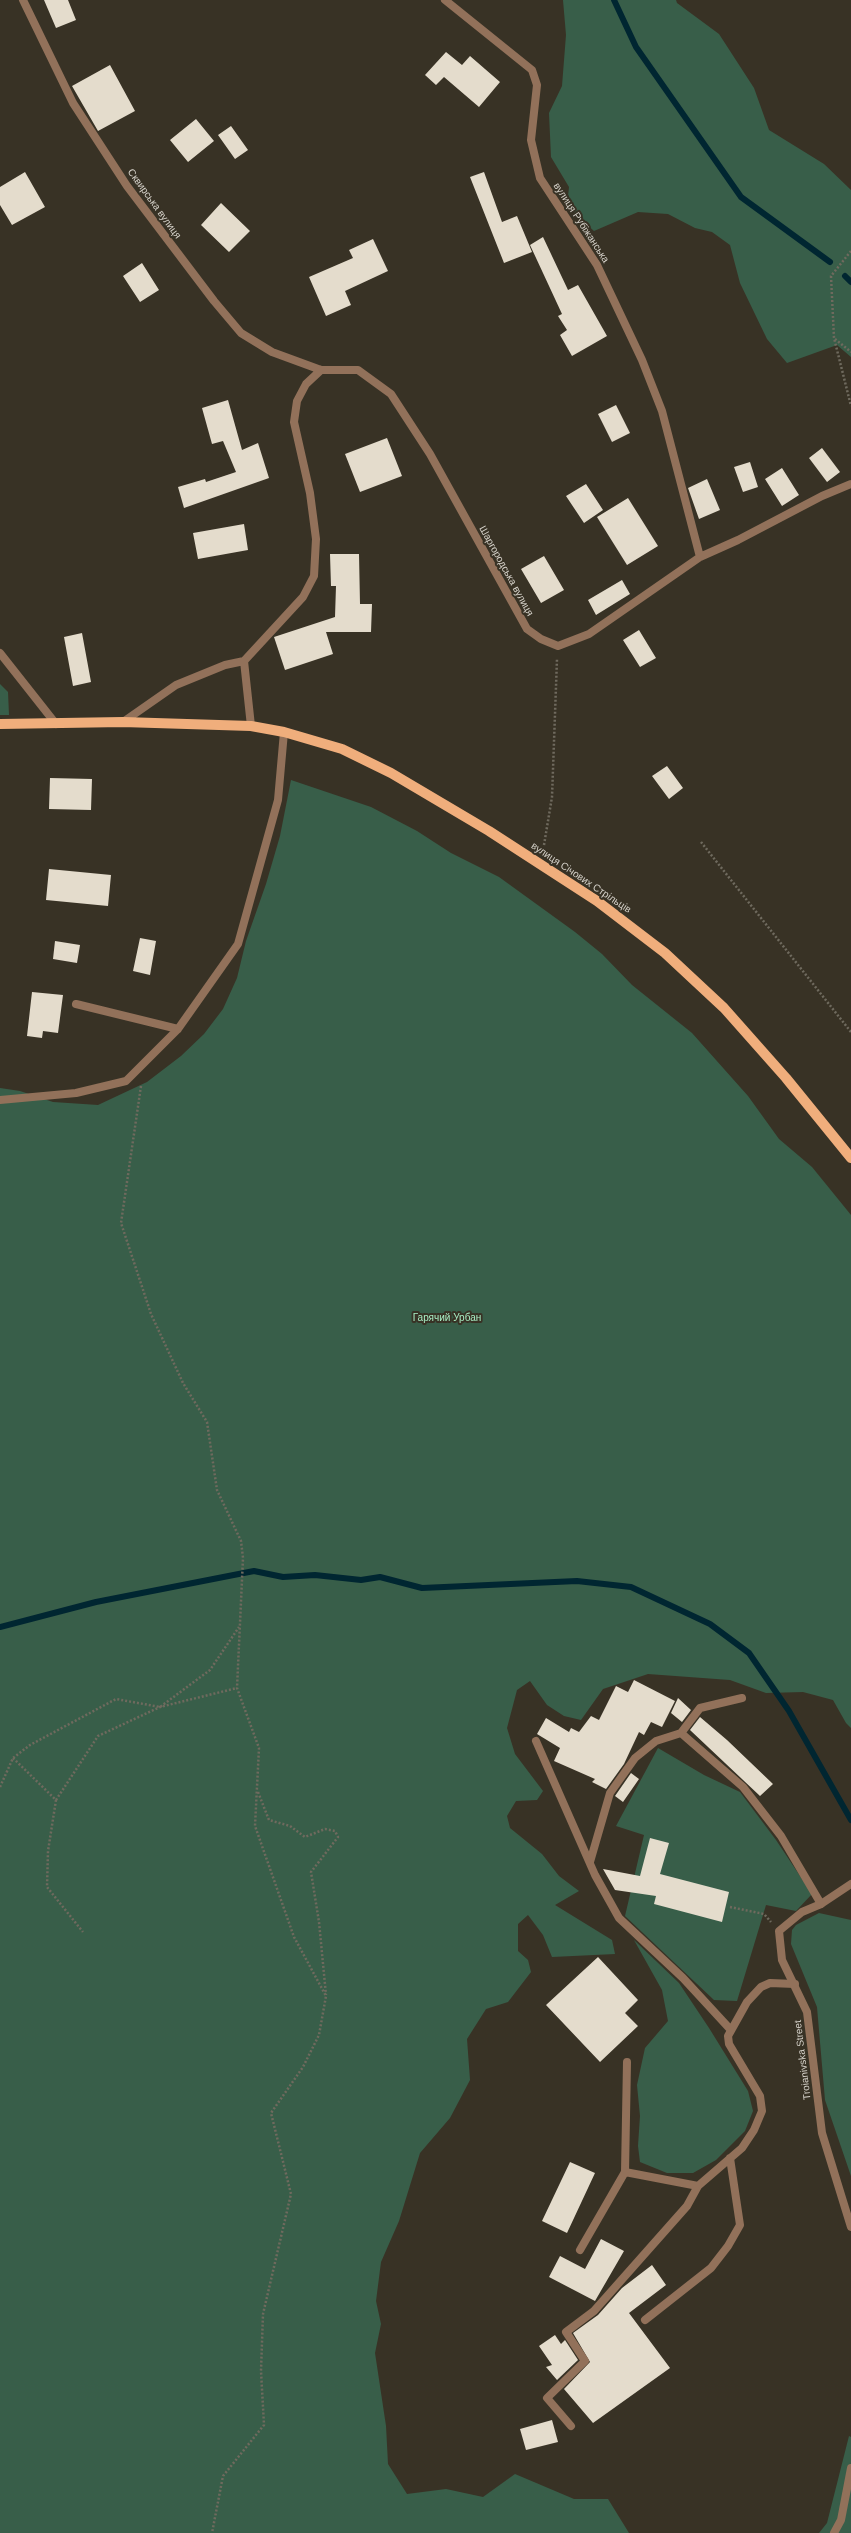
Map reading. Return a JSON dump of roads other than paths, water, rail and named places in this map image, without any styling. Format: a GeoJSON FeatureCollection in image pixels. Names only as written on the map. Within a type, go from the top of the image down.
{"type":"FeatureCollection","features":[{"type":"Feature","properties":{"kind":"main road","name":"вулиця Січових Стрільців"},"geometry":{"type":"LineString","coordinates":[[0,724],[123,722],[251,726],[284,732],[342,749],[391,773],[489,831],[597,901],[665,953],[724,1008],[786,1078],[851,1158]]}},
{"type":"Feature","properties":{"kind":"street","name":"Сквирська вулиця"},"geometry":{"type":"LineString","coordinates":[[23,0],[73,103],[127,186],[214,301],[241,333],[272,352],[320,370]]}},
{"type":"Feature","properties":{"kind":"street","name":"вулиця Рубіжанська"},"geometry":{"type":"LineString","coordinates":[[445,0],[532,70],[537,85],[532,140],[540,178],[597,265],[642,360],[662,411],[700,557]]}},
{"type":"Feature","properties":{"kind":"street","name":"Шаргородська вулиця"},"geometry":{"type":"LineString","coordinates":[[320,370],[358,370],[391,394],[430,454],[527,629],[541,639],[558,646],[589,634],[700,557]]}},
{"type":"Feature","properties":{"kind":"street"},"geometry":{"type":"LineString","coordinates":[[123,722],[176,685],[225,665],[244,661],[303,597],[314,576],[316,539],[310,493],[294,422],[297,401],[306,384],[320,370]]}},
{"type":"Feature","properties":{"kind":"street"},"geometry":{"type":"LineString","coordinates":[[700,557],[738,540],[822,496],[851,484]]}},
{"type":"Feature","properties":{"kind":"street"},"geometry":{"type":"LineString","coordinates":[[0,653],[56,724]]}},
{"type":"Feature","properties":{"kind":"street"},"geometry":{"type":"LineString","coordinates":[[244,661],[251,726]]}},
{"type":"Feature","properties":{"kind":"street"},"geometry":{"type":"LineString","coordinates":[[0,1100],[76,1093],[126,1080],[178,1029],[238,944],[278,800],[284,732]]}},
{"type":"Feature","properties":{"kind":"street"},"geometry":{"type":"LineString","coordinates":[[76,1004],[178,1029]]}},
{"type":"Feature","properties":{"kind":"street"},"geometry":{"type":"LineString","coordinates":[[590,1862],[610,1793],[635,1758],[656,1740],[681,1733],[700,1708],[742,1698]]}},
{"type":"Feature","properties":{"kind":"street"},"geometry":{"type":"LineString","coordinates":[[681,1733],[743,1787],[782,1836],[821,1904],[851,1884]]}},
{"type":"Feature","properties":{"kind":"street"},"geometry":{"type":"LineString","coordinates":[[536,1741],[590,1862],[619,1918],[683,1978],[730,2029]]}},
{"type":"Feature","properties":{"kind":"street","name":"Troianivska Street"},"geometry":{"type":"LineString","coordinates":[[821,1904],[802,1912],[779,1931],[782,1960],[795,1984],[807,2012],[822,2133],[851,2227]]}},
{"type":"Feature","properties":{"kind":"street"},"geometry":{"type":"LineString","coordinates":[[571,2426],[547,2398],[585,2361],[566,2332],[594,2311],[687,2206],[698,2186],[742,2148],[762,2111],[760,2096],[729,2044],[730,2029],[747,2002],[761,1987],[770,1983],[795,1984]]}},
{"type":"Feature","properties":{"kind":"street"},"geometry":{"type":"LineString","coordinates":[[580,2250],[625,2172],[627,2062]]}},
{"type":"Feature","properties":{"kind":"street"},"geometry":{"type":"LineString","coordinates":[[645,2320],[711,2268],[728,2246],[740,2225],[730,2158]]}},
{"type":"Feature","properties":{"kind":"street"},"geometry":{"type":"LineString","coordinates":[[625,2172],[698,2186]]}},
{"type":"Feature","properties":{"kind":"street"},"geometry":{"type":"LineString","coordinates":[[834,2533],[841,2520],[851,2468]]}},
{"type":"Feature","properties":{"kind":"waterway"},"geometry":{"type":"LineString","coordinates":[[614,0],[636,47],[741,197],[830,262]]}},
{"type":"Feature","properties":{"kind":"waterway"},"geometry":{"type":"LineString","coordinates":[[845,276],[851,282]]}},
{"type":"Feature","properties":{"kind":"waterway"},"geometry":{"type":"LineString","coordinates":[[0,1627],[96,1602],[254,1571],[283,1577],[315,1575],[361,1580],[380,1577],[422,1588],[577,1581],[631,1587],[710,1624],[749,1653],[789,1711],[851,1820]]}},
{"type":"Feature","properties":{"kind":"park label","name":"Гарячий Урбан"},"geometry":{"type":"Point","coordinates":[447,1318]}}]}
